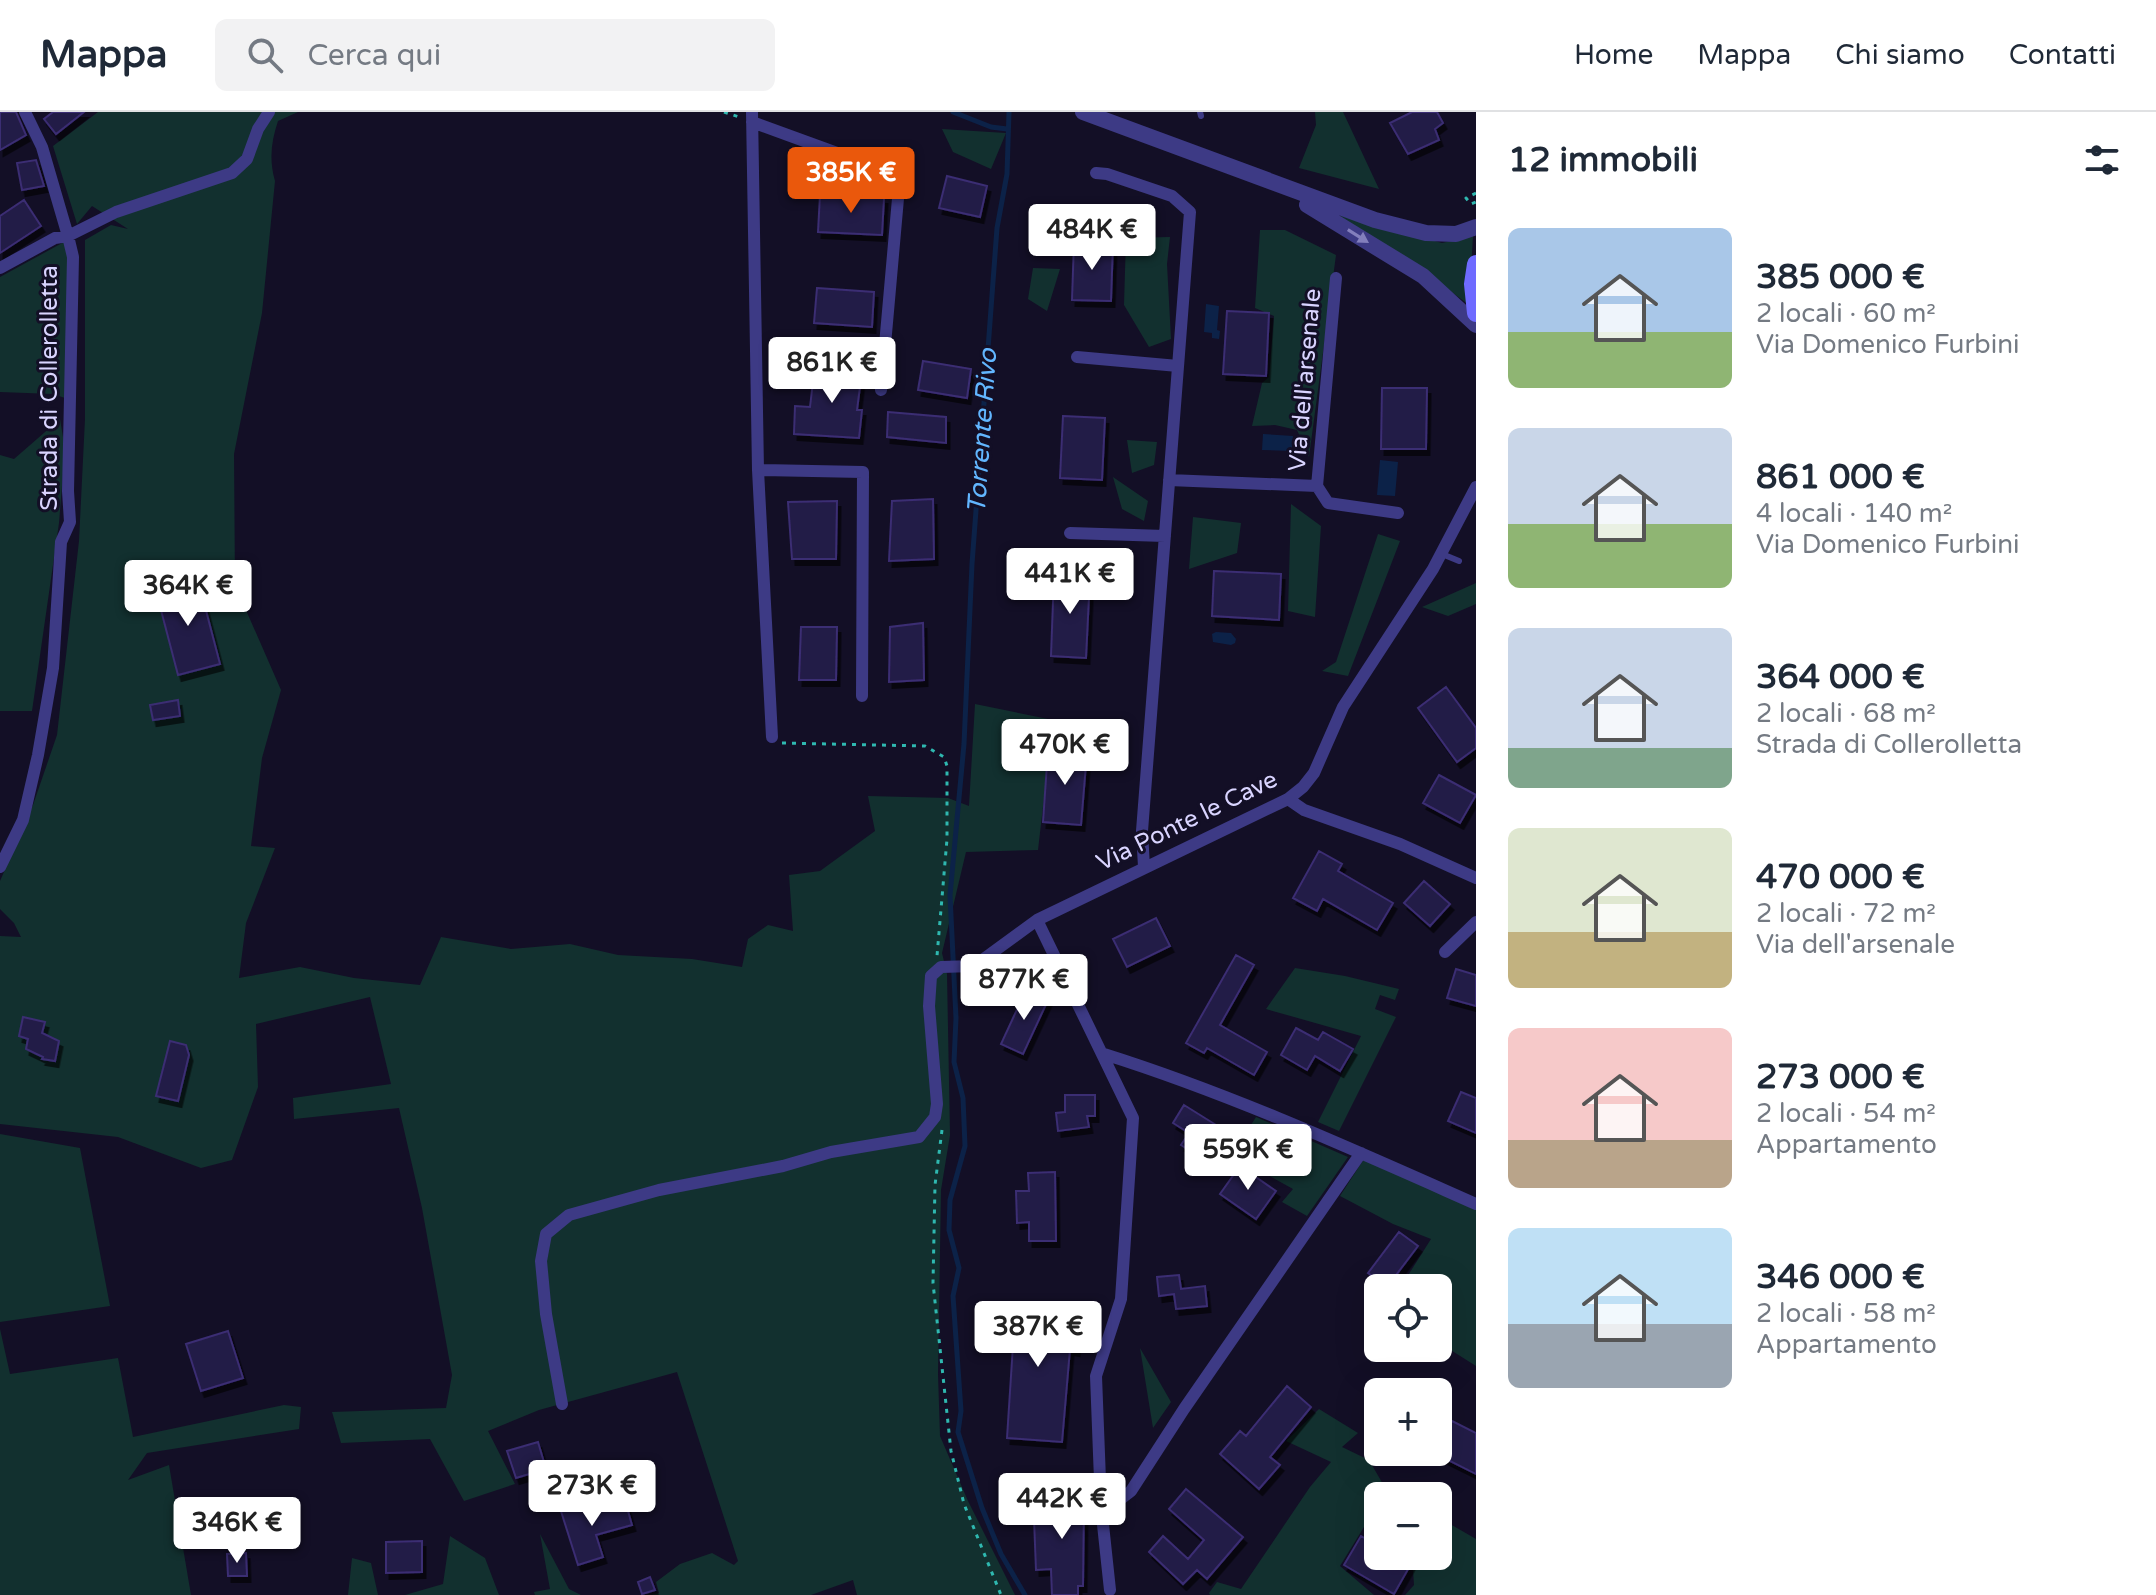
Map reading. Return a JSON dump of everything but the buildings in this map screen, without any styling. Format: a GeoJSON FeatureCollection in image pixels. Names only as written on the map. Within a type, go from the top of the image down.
{"type":"FeatureCollection","features":[{"type":"Feature","properties":{"kind":"main road"},"geometry":{"type":"LineString","coordinates":[[1476,264],[1473,284],[1476,313]]}},
{"type":"Feature","properties":{"kind":"street","name":"Strada di Collerolletta"},"geometry":{"type":"LineString","coordinates":[[0,867],[23,820],[38,755],[53,668],[61,542],[70,522],[73,257],[42,147],[25,112]]}},
{"type":"Feature","properties":{"kind":"street","name":"Strada di Collerolletta"},"geometry":{"type":"LineString","coordinates":[[0,268],[55,238],[68,236],[116,212],[232,173],[247,159],[258,129],[269,112]]}},
{"type":"Feature","properties":{"kind":"street"},"geometry":{"type":"LineString","coordinates":[[1083,112],[1335,207],[1426,233],[1456,234],[1476,227]]}},
{"type":"Feature","properties":{"kind":"street"},"geometry":{"type":"LineString","coordinates":[[772,737],[758,470],[749,119],[900,176],[881,390]]}},
{"type":"Feature","properties":{"kind":"street"},"geometry":{"type":"LineString","coordinates":[[1096,173],[1172,196],[1190,212],[1142,831],[1144,867]]}},
{"type":"Feature","properties":{"kind":"street"},"geometry":{"type":"LineString","coordinates":[[1267,182],[1423,276],[1476,325]]}},
{"type":"Feature","properties":{"kind":"street","name":"Via dell'arsenale"},"geometry":{"type":"LineString","coordinates":[[1336,278],[1317,486],[1328,503],[1398,513]]}},
{"type":"Feature","properties":{"kind":"street"},"geometry":{"type":"LineString","coordinates":[[1077,357],[1178,366]]}},
{"type":"Feature","properties":{"kind":"street"},"geometry":{"type":"LineString","coordinates":[[758,470],[863,472],[862,696]]}},
{"type":"Feature","properties":{"kind":"street","name":"Via dell'arsenale"},"geometry":{"type":"LineString","coordinates":[[1169,480],[1317,486]]}},
{"type":"Feature","properties":{"kind":"street","name":"Via Ponte le Cave"},"geometry":{"type":"LineString","coordinates":[[939,969],[969,966],[1037,920],[1288,799],[1303,787],[1314,773],[1332,729],[1356,685],[1442,554],[1476,487]]}},
{"type":"Feature","properties":{"kind":"street"},"geometry":{"type":"LineString","coordinates":[[1070,533],[1165,536]]}},
{"type":"Feature","properties":{"kind":"street"},"geometry":{"type":"LineString","coordinates":[[1288,799],[1304,810],[1400,844],[1476,878]]}},
{"type":"Feature","properties":{"kind":"street"},"geometry":{"type":"LineString","coordinates":[[1037,920],[1133,1118],[1121,1299],[1096,1376],[1101,1506],[1110,1590]]}},
{"type":"Feature","properties":{"kind":"street"},"geometry":{"type":"LineString","coordinates":[[1445,952],[1476,922]]}},
{"type":"Feature","properties":{"kind":"street"},"geometry":{"type":"LineString","coordinates":[[562,1404],[546,1314],[541,1261],[546,1234],[569,1215],[610,1202],[783,1166],[831,1152],[919,1137],[935,1117],[937,1104],[929,1006],[931,976],[939,969]]}},
{"type":"Feature","properties":{"kind":"street"},"geometry":{"type":"LineString","coordinates":[[1104,1054],[1147,1067],[1361,1153],[1476,1204]]}},
{"type":"Feature","properties":{"kind":"street"},"geometry":{"type":"LineString","coordinates":[[1101,1506],[1118,1501],[1131,1491],[1361,1153]]}},
{"type":"Feature","properties":{"kind":"lane"},"geometry":{"type":"LineString","coordinates":[[1442,554],[1459,561]]}},
{"type":"Feature","properties":{"kind":"path"},"geometry":{"type":"LineString","coordinates":[[741,112],[749,119]]}},
{"type":"Feature","properties":{"kind":"path"},"geometry":{"type":"LineString","coordinates":[[1476,193],[1466,198],[1471,204],[1476,202]]}},
{"type":"Feature","properties":{"kind":"path"},"geometry":{"type":"LineString","coordinates":[[772,737],[782,743],[925,746],[944,757],[947,766],[947,839],[939,969]]}},
{"type":"Feature","properties":{"kind":"path"},"geometry":{"type":"LineString","coordinates":[[943,1122],[935,1185],[933,1283],[951,1451],[964,1504],[1001,1595]]}},
{"type":"Feature","properties":{"kind":"green space"},"geometry":{"type":"Polygon","coordinates":[[[98,112],[298,112],[278,121],[274,136],[271,158],[275,181],[262,313],[234,454],[235,585],[281,690],[262,758],[251,846],[275,848],[246,923],[239,978],[300,967],[354,978],[420,985],[441,937],[511,949],[570,944],[618,955],[692,959],[742,967],[748,939],[768,925],[793,931],[789,875],[820,871],[875,831],[868,796],[948,798],[969,806],[975,704],[1048,719],[1047,772],[1038,850],[966,852],[942,953],[947,974],[950,1135],[941,1190],[940,1436],[968,1501],[1015,1595],[857,1595],[853,1580],[811,1595],[651,1595],[659,1593],[656,1582],[680,1564],[712,1553],[734,1565],[738,1561],[677,1372],[539,1410],[488,1431],[515,1484],[464,1501],[430,1439],[341,1443],[332,1412],[446,1408],[452,1375],[422,1208],[399,1108],[294,1119],[293,1098],[391,1084],[370,997],[256,1024],[258,1087],[232,1160],[201,1168],[118,1137],[0,1124],[0,936],[21,937],[14,923],[0,909],[0,881],[33,805],[57,735],[79,541],[85,419],[85,240],[111,225],[128,229],[92,206],[77,224],[53,146],[98,112]],[[198,580],[156,591],[178,674],[219,663],[198,580]],[[23,1017],[28,1039],[26,1049],[34,1053],[36,1048],[44,1054],[42,1059],[55,1060],[59,1041],[42,1033],[44,1022],[23,1017]]]}},
{"type":"Feature","properties":{"kind":"green space"},"geometry":{"type":"Polygon","coordinates":[[[1315,112],[1343,112],[1379,189],[1299,168],[1316,125],[1315,112]]]}},
{"type":"Feature","properties":{"kind":"green space"},"geometry":{"type":"Polygon","coordinates":[[[942,129],[1006,133],[991,169],[953,152],[942,129]]]}},
{"type":"Feature","properties":{"kind":"green space"},"geometry":{"type":"Polygon","coordinates":[[[1340,215],[1442,243],[1473,236],[1469,305],[1344,221],[1340,215]]]}},
{"type":"Feature","properties":{"kind":"green space"},"geometry":{"type":"Polygon","coordinates":[[[1260,230],[1285,230],[1336,255],[1309,457],[1297,430],[1275,425],[1252,426],[1262,383],[1269,377],[1274,316],[1255,308],[1260,230]]]}},
{"type":"Feature","properties":{"kind":"green space"},"geometry":{"type":"Polygon","coordinates":[[[1170,237],[1167,264],[1171,339],[1149,347],[1124,305],[1126,238],[1170,237]]]}},
{"type":"Feature","properties":{"kind":"green space"},"geometry":{"type":"Polygon","coordinates":[[[64,242],[69,255],[65,398],[53,394],[0,392],[0,277],[64,242]]]}},
{"type":"Feature","properties":{"kind":"green space"},"geometry":{"type":"Polygon","coordinates":[[[1033,268],[1060,269],[1047,311],[1028,299],[1033,268]]]}},
{"type":"Feature","properties":{"kind":"green space"},"geometry":{"type":"Polygon","coordinates":[[[60,419],[65,449],[59,523],[32,711],[0,711],[0,455],[14,459],[60,419]]]}},
{"type":"Feature","properties":{"kind":"green space"},"geometry":{"type":"Polygon","coordinates":[[[1127,440],[1157,442],[1154,465],[1132,473],[1127,440]]]}},
{"type":"Feature","properties":{"kind":"green space"},"geometry":{"type":"Polygon","coordinates":[[[1113,477],[1148,501],[1144,521],[1122,509],[1113,477]]]}},
{"type":"Feature","properties":{"kind":"green space"},"geometry":{"type":"Polygon","coordinates":[[[1291,504],[1321,526],[1315,617],[1288,611],[1291,504]]]}},
{"type":"Feature","properties":{"kind":"green space"},"geometry":{"type":"Polygon","coordinates":[[[1193,517],[1241,523],[1237,553],[1189,569],[1193,517]]]}},
{"type":"Feature","properties":{"kind":"green space"},"geometry":{"type":"Polygon","coordinates":[[[1378,534],[1400,541],[1348,676],[1322,671],[1336,662],[1378,534]]]}},
{"type":"Feature","properties":{"kind":"green space"},"geometry":{"type":"Polygon","coordinates":[[[1476,583],[1476,604],[1448,616],[1422,607],[1476,583]]]}},
{"type":"Feature","properties":{"kind":"green space"},"geometry":{"type":"Polygon","coordinates":[[[1295,968],[1399,989],[1395,1000],[1380,995],[1375,1009],[1396,1017],[1339,1131],[1318,1122],[1361,1036],[1266,1009],[1295,968]]]}},
{"type":"Feature","properties":{"kind":"green space"},"geometry":{"type":"Polygon","coordinates":[[[1256,1117],[1348,1157],[1307,1216],[1282,1202],[1293,1189],[1232,1155],[1256,1117]]]}},
{"type":"Feature","properties":{"kind":"green space"},"geometry":{"type":"Polygon","coordinates":[[[0,1134],[80,1148],[110,1306],[0,1322],[0,1134]]]}},
{"type":"Feature","properties":{"kind":"green space"},"geometry":{"type":"Polygon","coordinates":[[[1364,1159],[1476,1210],[1476,1366],[1452,1351],[1452,1274],[1409,1274],[1431,1239],[1393,1224],[1340,1196],[1364,1159]]]}},
{"type":"Feature","properties":{"kind":"green space"},"geometry":{"type":"Polygon","coordinates":[[[0,1329],[10,1374],[118,1358],[133,1437],[284,1405],[301,1407],[299,1429],[147,1453],[128,1480],[169,1465],[191,1595],[0,1595],[0,1329]]]}},
{"type":"Feature","properties":{"kind":"green space"},"geometry":{"type":"Polygon","coordinates":[[[1140,1348],[1171,1402],[1153,1428],[1140,1348]]]}},
{"type":"Feature","properties":{"kind":"green space"},"geometry":{"type":"Polygon","coordinates":[[[1319,1409],[1358,1433],[1342,1447],[1364,1458],[1364,1466],[1372,1466],[1382,1482],[1364,1482],[1364,1527],[1340,1566],[1374,1595],[1210,1595],[1217,1582],[1241,1589],[1310,1487],[1331,1462],[1286,1441],[1319,1409]]]}},
{"type":"Feature","properties":{"kind":"green space"},"geometry":{"type":"Polygon","coordinates":[[[1452,1525],[1476,1539],[1476,1595],[1405,1595],[1414,1585],[1413,1570],[1452,1570],[1452,1525]]]}},
{"type":"Feature","properties":{"kind":"green space"},"geometry":{"type":"Polygon","coordinates":[[[540,1534],[569,1589],[581,1595],[535,1595],[534,1592],[550,1589],[540,1534]]]}},
{"type":"Feature","properties":{"kind":"green space"},"geometry":{"type":"Polygon","coordinates":[[[450,1536],[485,1558],[499,1595],[405,1595],[443,1584],[450,1536]]]}},
{"type":"Feature","properties":{"kind":"green space"},"geometry":{"type":"Polygon","coordinates":[[[352,1558],[371,1563],[378,1595],[348,1595],[352,1558]]]}},
{"type":"Feature","properties":{"kind":"water"},"geometry":{"type":"Polygon","coordinates":[[[1206,304],[1219,306],[1219,339],[1212,338],[1212,333],[1204,332],[1206,304]]]}},
{"type":"Feature","properties":{"kind":"water"},"geometry":{"type":"Polygon","coordinates":[[[1263,434],[1293,436],[1292,451],[1262,450],[1263,434]]]}},
{"type":"Feature","properties":{"kind":"water"},"geometry":{"type":"Polygon","coordinates":[[[1380,460],[1398,462],[1395,496],[1377,495],[1380,460]]]}},
{"type":"Feature","properties":{"kind":"water"},"geometry":{"type":"Polygon","coordinates":[[[1231,633],[1236,639],[1235,643],[1213,642],[1212,634],[1231,633]]]}},
{"type":"Feature","properties":{"kind":"waterway"},"geometry":{"type":"LineString","coordinates":[[953,112],[991,127],[1007,129]]}},
{"type":"Feature","properties":{"kind":"waterway","name":"Torrente Rivo"},"geometry":{"type":"LineString","coordinates":[[1009,112],[1007,174],[997,228],[972,564],[964,744],[950,895],[956,1018],[954,1062],[963,1098],[965,1146],[950,1200],[949,1230],[959,1268],[953,1296],[961,1411],[958,1432],[982,1508],[1001,1554],[1025,1595]]}}]}
